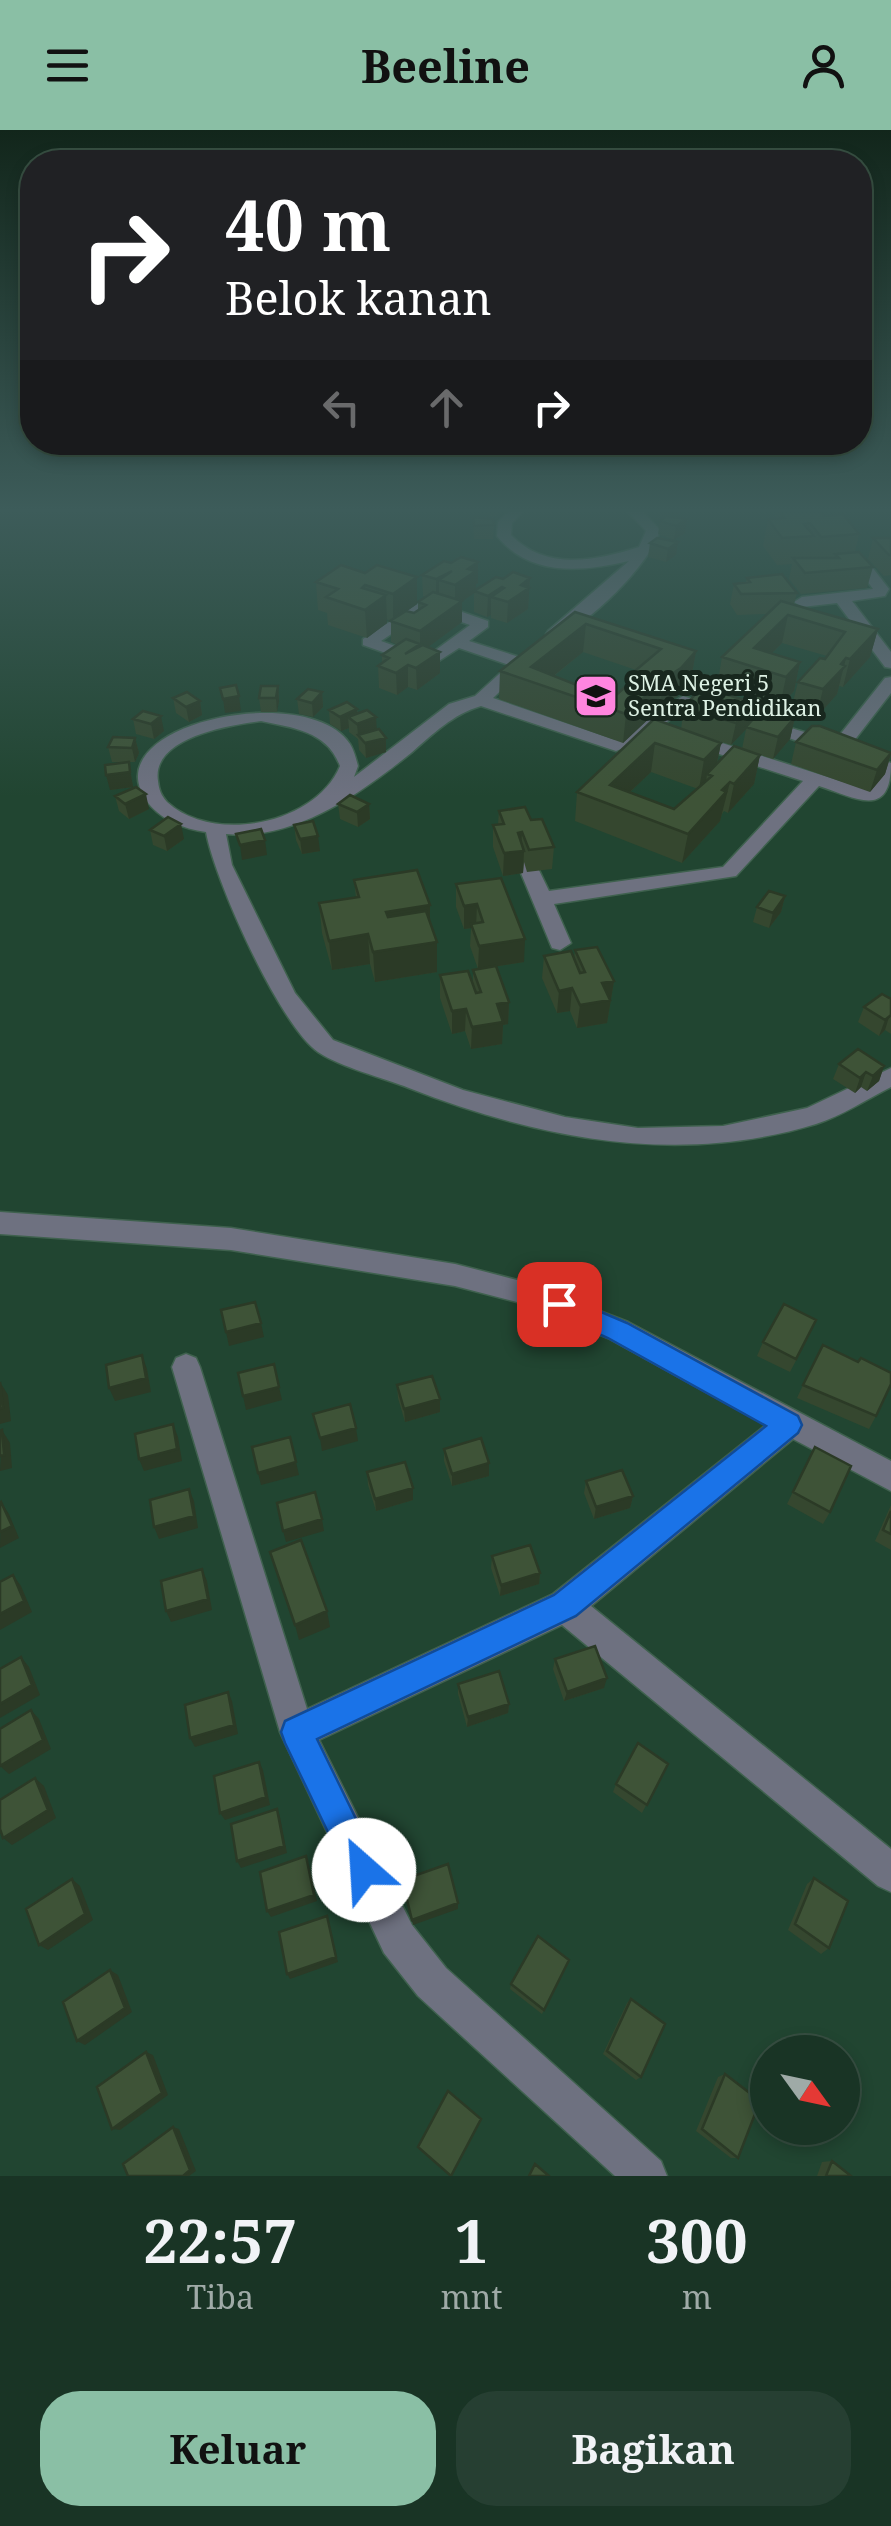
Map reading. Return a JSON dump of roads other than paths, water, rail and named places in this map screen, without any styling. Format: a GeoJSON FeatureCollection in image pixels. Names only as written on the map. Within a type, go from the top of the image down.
{"type":"FeatureCollection","features":[{"type":"Feature","properties":{"kind":"street"},"geometry":{"type":"LineString","coordinates":[[420,606],[369,642],[428,663],[482,624],[431,606]]}},
{"type":"Feature","properties":{"kind":"street"},"geometry":{"type":"LineString","coordinates":[[338,795],[349,776],[349,758],[338,740],[318,727],[261,716],[201,726],[176,738],[158,754],[148,772],[150,791],[163,808],[185,821],[250,830],[285,824],[315,812],[377,771],[455,708],[481,700],[587,606]]}},
{"type":"Feature","properties":{"kind":"street"},"geometry":{"type":"LineString","coordinates":[[848,606],[891,663]]}},
{"type":"Feature","properties":{"kind":"street"},"geometry":{"type":"LineString","coordinates":[[457,642],[521,664]]}},
{"type":"Feature","properties":{"kind":"street"},"geometry":{"type":"LineString","coordinates":[[840,748],[891,682]]}},
{"type":"Feature","properties":{"kind":"street"},"geometry":{"type":"LineString","coordinates":[[481,700],[608,746],[624,744],[684,701],[840,748],[890,769],[891,775],[877,793],[868,796],[650,726]]}},
{"type":"Feature","properties":{"kind":"street"},"geometry":{"type":"LineString","coordinates":[[780,767],[806,739]]}},
{"type":"Feature","properties":{"kind":"street"},"geometry":{"type":"LineString","coordinates":[[542,899],[729,872],[815,779]]}},
{"type":"Feature","properties":{"kind":"street"},"geometry":{"type":"LineString","coordinates":[[215,828],[222,865],[286,997],[325,1046],[457,1098],[566,1126],[638,1137],[722,1136],[813,1116],[891,1077]]}},
{"type":"Feature","properties":{"kind":"street"},"geometry":{"type":"LineString","coordinates":[[528,866],[560,943]]}},
{"type":"Feature","properties":{"kind":"street"},"geometry":{"type":"LineString","coordinates":[[0,1224],[231,1238],[455,1275],[507,1288],[559,1304],[618,1330],[788,1425],[891,1477]]}},
{"type":"Feature","properties":{"kind":"street"},"geometry":{"type":"LineString","coordinates":[[186,1367],[296,1732],[398,1939],[413,1961],[646,2176]]}},
{"type":"Feature","properties":{"kind":"street"},"geometry":{"type":"LineString","coordinates":[[296,1732],[565,1606],[788,1425]]}},
{"type":"Feature","properties":{"kind":"street"},"geometry":{"type":"LineString","coordinates":[[565,1606],[891,1873]]}},
{"type":"Feature","properties":{"kind":"place","name":"SMA Negeri 5 Sentra Pendidikan"},"geometry":{"type":"Point","coordinates":[596,696]}}]}
